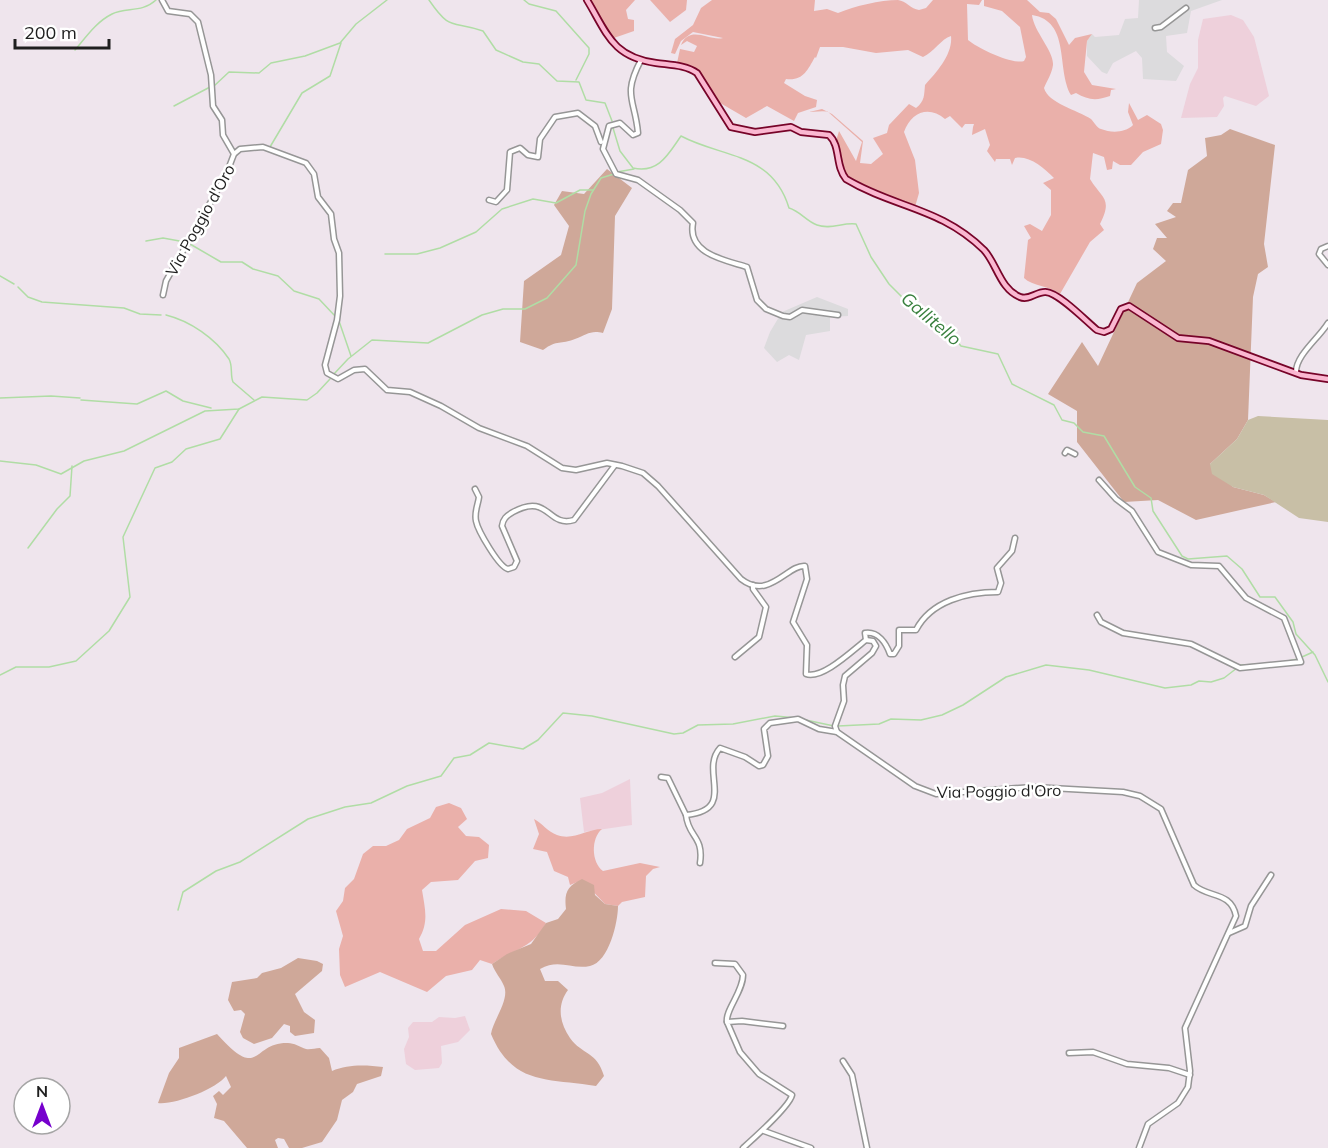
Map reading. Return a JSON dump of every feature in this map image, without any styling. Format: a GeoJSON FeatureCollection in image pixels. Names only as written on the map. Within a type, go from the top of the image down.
{"type":"FeatureCollection","features":[{"type":"Feature","properties":{"kind":"street"},"geometry":{"type":"LineString","coordinates":[[162,0],[166,10],[190,14],[198,22],[211,75],[213,108],[222,120],[223,135],[234,154]]}},
{"type":"Feature","properties":{"kind":"street"},"geometry":{"type":"LineString","coordinates":[[587,0],[613,45],[641,60],[695,71],[727,123],[734,128],[755,132],[790,126],[801,132],[829,135],[835,142],[840,171],[846,179],[960,229],[985,252],[1001,279],[1020,297],[1050,293],[1097,330],[1104,332],[1111,329],[1121,309],[1129,306],[1178,338],[1209,341],[1296,372],[1328,379]]}},
{"type":"Feature","properties":{"kind":"street"},"geometry":{"type":"LineString","coordinates":[[1155,28],[1161,27],[1176,13],[1186,8]]}},
{"type":"Feature","properties":{"kind":"street"},"geometry":{"type":"LineString","coordinates":[[603,149],[607,131],[615,123],[624,125],[633,135],[638,133],[630,96],[633,77],[641,60]]}},
{"type":"Feature","properties":{"kind":"street"},"geometry":{"type":"LineString","coordinates":[[489,200],[496,202],[507,190],[510,152],[520,148],[528,155],[538,158],[540,139],[555,117],[578,113],[595,126],[600,134],[603,149],[616,174],[638,180],[680,210],[693,224],[692,236],[698,246],[716,258],[750,270],[757,300],[766,309],[790,317],[802,310],[838,315]]}},
{"type":"Feature","properties":{"kind":"street","name":"Via Poggio d'Oro"},"geometry":{"type":"LineString","coordinates":[[163,295],[166,281],[226,175],[234,154],[242,147],[260,146],[301,159],[313,172],[318,197],[332,214],[334,239],[339,253],[340,296],[337,320],[325,365],[327,373],[338,379],[357,369],[365,369],[387,390],[410,392],[456,413],[479,428],[516,442],[567,470],[604,464],[615,465]]}},
{"type":"Feature","properties":{"kind":"street"},"geometry":{"type":"LineString","coordinates":[[1328,246],[1321,249],[1319,254],[1328,265]]}},
{"type":"Feature","properties":{"kind":"street"},"geometry":{"type":"LineString","coordinates":[[1296,372],[1298,361],[1320,337],[1328,323]]}},
{"type":"Feature","properties":{"kind":"street"},"geometry":{"type":"LineString","coordinates":[[1065,453],[1067,450],[1075,454]]}},
{"type":"Feature","properties":{"kind":"street"},"geometry":{"type":"LineString","coordinates":[[475,489],[479,497],[475,514],[477,526],[500,565],[508,568],[514,567],[517,561],[502,526],[507,516],[530,504],[539,506],[563,522],[574,520],[615,465],[633,469],[648,477],[744,582],[753,585],[772,583],[799,565],[806,567],[807,579],[793,622],[807,645],[804,669],[807,675],[814,675],[842,660],[866,640]]}},
{"type":"Feature","properties":{"kind":"street"},"geometry":{"type":"LineString","coordinates":[[1097,615],[1101,622],[1123,633],[1191,644],[1240,668],[1301,662],[1292,633],[1282,616],[1246,598],[1219,566],[1191,565],[1158,552],[1131,511],[1116,499],[1099,480]]}},
{"type":"Feature","properties":{"kind":"street"},"geometry":{"type":"LineString","coordinates":[[866,640],[864,635],[867,632],[876,635],[888,647],[890,654],[894,654],[899,646],[899,630],[916,630],[921,621],[934,608],[972,594],[998,592],[1001,583],[997,568],[1012,551],[1015,538]]}},
{"type":"Feature","properties":{"kind":"street"},"geometry":{"type":"LineString","coordinates":[[735,657],[760,634],[766,607],[753,590],[753,585]]}},
{"type":"Feature","properties":{"kind":"street"},"geometry":{"type":"LineString","coordinates":[[837,732],[835,726],[844,701],[845,676],[874,651],[875,642],[866,640]]}},
{"type":"Feature","properties":{"kind":"street","name":"Via Poggio d'Oro"},"geometry":{"type":"LineString","coordinates":[[686,815],[698,814],[713,802],[716,791],[713,769],[720,748],[745,757],[759,766],[764,765],[768,756],[764,729],[767,724],[798,720],[819,729],[837,732],[915,786],[936,794],[1033,787],[1129,793],[1147,799],[1163,813],[1194,885],[1204,892],[1221,895],[1232,906],[1236,916],[1185,1028],[1190,1075]]}},
{"type":"Feature","properties":{"kind":"street"},"geometry":{"type":"LineString","coordinates":[[661,777],[668,778],[672,783],[686,815],[688,827],[702,847],[700,863]]}},
{"type":"Feature","properties":{"kind":"street","name":"Via Poggio d'Oro"},"geometry":{"type":"LineString","coordinates":[[1228,933],[1245,926],[1251,906],[1271,875]]}},
{"type":"Feature","properties":{"kind":"street"},"geometry":{"type":"LineString","coordinates":[[715,963],[735,964],[743,975],[742,986],[727,1014],[727,1022],[740,1052],[759,1074],[792,1095],[789,1104],[766,1125],[764,1131],[743,1148]]}},
{"type":"Feature","properties":{"kind":"street"},"geometry":{"type":"LineString","coordinates":[[727,1022],[741,1021],[783,1026]]}},
{"type":"Feature","properties":{"kind":"street"},"geometry":{"type":"LineString","coordinates":[[1069,1053],[1093,1052],[1127,1064],[1169,1068],[1190,1075],[1185,1095],[1148,1124],[1139,1148]]}},
{"type":"Feature","properties":{"kind":"street"},"geometry":{"type":"LineString","coordinates":[[843,1061],[852,1075],[867,1148]]}},
{"type":"Feature","properties":{"kind":"street"},"geometry":{"type":"LineString","coordinates":[[764,1131],[776,1133],[811,1148]]}},
{"type":"Feature","properties":{"kind":"shaded area"},"geometry":{"type":"Polygon","coordinates":[[[589,0],[635,0],[626,10],[628,19],[634,20],[634,31],[611,39],[589,0]]]}},
{"type":"Feature","properties":{"kind":"shaded area"},"geometry":{"type":"Polygon","coordinates":[[[650,0],[687,0],[686,10],[670,22],[650,0]]]}},
{"type":"Feature","properties":{"kind":"shaded area"},"geometry":{"type":"Polygon","coordinates":[[[712,0],[815,0],[814,11],[827,9],[838,13],[891,0],[901,1],[919,10],[926,8],[933,0],[982,0],[979,5],[967,4],[968,40],[995,55],[1019,62],[1024,61],[1026,57],[1020,27],[1002,11],[984,6],[984,0],[1027,0],[1040,12],[1049,13],[1056,19],[1069,45],[1075,38],[1092,34],[1087,41],[1084,72],[1092,85],[1116,89],[1111,90],[1110,96],[1100,99],[1088,98],[1076,93],[1071,95],[1064,72],[1058,36],[1044,19],[1032,15],[1052,60],[1052,71],[1044,88],[1051,98],[1091,119],[1100,128],[1118,132],[1133,125],[1128,112],[1129,103],[1138,120],[1147,115],[1161,124],[1163,130],[1161,144],[1143,152],[1131,165],[1120,165],[1113,161],[1112,169],[1107,170],[1104,157],[1093,153],[1090,179],[1106,204],[1100,224],[1104,230],[1090,242],[1060,294],[1024,278],[1028,240],[1031,238],[1024,226],[1030,224],[1042,231],[1051,215],[1051,190],[1043,183],[1054,178],[1041,166],[1026,158],[1015,158],[1012,165],[1010,159],[996,159],[995,162],[987,151],[990,145],[985,129],[972,135],[974,124],[965,124],[962,128],[950,116],[945,119],[933,112],[921,113],[911,120],[904,132],[915,160],[919,193],[915,207],[847,177],[836,141],[839,131],[856,161],[862,142],[828,112],[863,141],[860,163],[871,164],[883,154],[873,138],[887,133],[889,125],[909,104],[916,108],[921,103],[924,98],[925,85],[947,56],[951,36],[923,57],[908,50],[876,53],[843,47],[820,47],[816,58],[801,77],[786,79],[784,83],[805,96],[817,100],[816,107],[798,113],[794,121],[767,106],[746,118],[715,100],[696,70],[677,63],[680,49],[694,52],[697,46],[687,41],[681,45],[690,36],[723,38],[693,32],[681,41],[675,54],[671,53],[675,39],[693,25],[701,8],[712,0]]]}},
{"type":"Feature","properties":{"kind":"shaded area"},"geometry":{"type":"Polygon","coordinates":[[[1139,0],[1222,0],[1191,11],[1187,33],[1166,36],[1167,52],[1184,66],[1176,81],[1143,79],[1142,58],[1136,51],[1113,63],[1107,74],[1102,72],[1087,56],[1087,41],[1092,34],[1095,37],[1119,35],[1125,19],[1138,18],[1139,0]]]}},
{"type":"Feature","properties":{"kind":"shaded area"},"geometry":{"type":"Polygon","coordinates":[[[1231,15],[1243,20],[1254,37],[1269,96],[1256,106],[1225,96],[1224,106],[1217,117],[1181,118],[1190,84],[1198,68],[1198,40],[1203,19],[1231,15]]]}},
{"type":"Feature","properties":{"kind":"shaded area"},"geometry":{"type":"Polygon","coordinates":[[[1230,129],[1275,145],[1264,244],[1268,267],[1258,274],[1253,297],[1248,420],[1237,439],[1210,464],[1233,487],[1264,495],[1276,502],[1196,520],[1158,500],[1124,502],[1077,442],[1077,411],[1048,394],[1082,342],[1098,366],[1137,283],[1166,261],[1153,249],[1157,238],[1167,238],[1155,224],[1176,217],[1167,211],[1173,203],[1181,203],[1188,170],[1207,156],[1205,138],[1221,135],[1230,129]]]}},
{"type":"Feature","properties":{"kind":"shaded area"},"geometry":{"type":"Polygon","coordinates":[[[607,169],[632,188],[615,216],[612,309],[603,333],[592,333],[570,341],[552,344],[543,350],[520,342],[524,281],[561,255],[569,226],[554,205],[562,191],[584,194],[607,169]]]}},
{"type":"Feature","properties":{"kind":"shaded area"},"geometry":{"type":"Polygon","coordinates":[[[817,297],[848,309],[848,316],[830,317],[830,331],[806,335],[799,360],[789,355],[777,362],[764,348],[782,312],[817,297]]]}},
{"type":"Feature","properties":{"kind":"shaded area"},"geometry":{"type":"Polygon","coordinates":[[[1258,416],[1328,420],[1328,522],[1299,518],[1264,495],[1233,487],[1212,474],[1210,464],[1237,439],[1248,420],[1258,416]]]}},
{"type":"Feature","properties":{"kind":"shaded area"},"geometry":{"type":"Polygon","coordinates":[[[630,779],[632,825],[584,832],[580,798],[602,793],[630,779]]]}},
{"type":"Feature","properties":{"kind":"shaded area"},"geometry":{"type":"Polygon","coordinates":[[[449,803],[461,808],[467,819],[458,827],[466,836],[479,837],[489,845],[488,858],[475,861],[458,880],[431,882],[422,890],[425,921],[419,939],[423,951],[436,951],[465,925],[501,909],[526,911],[546,923],[529,943],[492,964],[480,960],[472,970],[446,976],[427,992],[380,972],[345,987],[340,975],[339,949],[343,936],[336,911],[343,901],[345,888],[354,879],[363,854],[373,846],[386,846],[399,840],[407,829],[430,818],[436,807],[449,803]]]}},
{"type":"Feature","properties":{"kind":"shaded area"},"geometry":{"type":"Polygon","coordinates":[[[534,819],[551,832],[569,837],[602,829],[596,838],[594,850],[596,862],[603,871],[640,863],[660,867],[653,869],[646,876],[645,897],[622,902],[618,906],[605,904],[582,880],[570,885],[568,877],[554,871],[547,852],[533,849],[539,834],[534,819]]]}},
{"type":"Feature","properties":{"kind":"shaded area"},"geometry":{"type":"Polygon","coordinates":[[[582,879],[594,885],[595,895],[605,904],[618,906],[614,931],[607,949],[597,963],[590,966],[553,964],[540,969],[545,981],[558,981],[568,990],[562,1002],[562,1020],[570,1038],[579,1048],[593,1057],[601,1068],[604,1076],[596,1086],[547,1080],[521,1071],[500,1051],[491,1034],[505,997],[503,983],[492,964],[507,954],[531,944],[546,923],[558,919],[566,909],[568,891],[573,884],[582,879]]]}},
{"type":"Feature","properties":{"kind":"shaded area"},"geometry":{"type":"Polygon","coordinates":[[[298,958],[323,964],[322,971],[295,994],[304,1012],[315,1020],[314,1033],[295,1036],[290,1032],[290,1026],[284,1024],[272,1038],[254,1044],[243,1038],[240,1032],[245,1014],[241,1010],[234,1011],[228,1000],[232,982],[257,978],[262,973],[281,968],[298,958]]]}},
{"type":"Feature","properties":{"kind":"shaded area"},"geometry":{"type":"Polygon","coordinates":[[[465,1016],[470,1030],[458,1042],[441,1046],[442,1063],[439,1068],[415,1070],[406,1064],[404,1049],[409,1037],[408,1028],[413,1022],[432,1022],[439,1017],[465,1016]]]}},
{"type":"Feature","properties":{"kind":"shaded area"},"geometry":{"type":"Polygon","coordinates":[[[217,1034],[241,1056],[249,1058],[276,1044],[290,1043],[306,1049],[320,1048],[329,1058],[332,1071],[344,1067],[383,1067],[381,1076],[357,1084],[353,1092],[342,1100],[337,1120],[322,1142],[302,1148],[289,1148],[284,1139],[278,1138],[275,1140],[278,1148],[247,1148],[224,1121],[214,1118],[217,1104],[213,1096],[219,1091],[223,1095],[231,1087],[226,1076],[214,1086],[195,1095],[158,1103],[169,1073],[179,1058],[179,1048],[217,1034]]]}},
{"type":"Feature","properties":{"kind":"waterway"},"geometry":{"type":"LineString","coordinates":[[75,50],[106,17],[117,12],[145,7],[156,0]]}},
{"type":"Feature","properties":{"kind":"waterway"},"geometry":{"type":"LineString","coordinates":[[214,86],[229,72],[259,73],[271,63],[305,56],[340,43],[356,24],[387,0]]}},
{"type":"Feature","properties":{"kind":"waterway","name":"Gallitello"},"geometry":{"type":"LineString","coordinates":[[429,0],[447,21],[483,31],[496,50],[523,62],[539,64],[557,81],[579,82],[586,100],[605,103],[612,121]]}},
{"type":"Feature","properties":{"kind":"waterway"},"geometry":{"type":"LineString","coordinates":[[524,0],[529,4],[556,11],[589,48],[589,54],[576,80]]}},
{"type":"Feature","properties":{"kind":"waterway"},"geometry":{"type":"LineString","coordinates":[[270,147],[302,93],[330,76],[341,43]]}},
{"type":"Feature","properties":{"kind":"waterway"},"geometry":{"type":"LineString","coordinates":[[174,106],[210,87]]}},
{"type":"Feature","properties":{"kind":"waterway","name":"Gallitello"},"geometry":{"type":"LineString","coordinates":[[613,128],[620,151],[633,168],[650,168],[656,165],[662,161],[681,136],[758,166],[771,176],[781,190],[789,208],[813,223],[827,227],[856,224],[871,257],[889,284],[903,298],[941,322],[961,346],[998,354],[1012,384],[1054,405],[1062,420],[1074,423],[1083,432],[1104,436],[1135,487],[1151,498],[1153,511],[1182,556],[1188,559],[1227,556],[1242,569],[1260,597],[1275,597],[1293,622],[1296,634],[1315,655],[1328,682]]}},
{"type":"Feature","properties":{"kind":"waterway"},"geometry":{"type":"LineString","coordinates":[[617,172],[634,169]]}},
{"type":"Feature","properties":{"kind":"waterway"},"geometry":{"type":"LineString","coordinates":[[333,375],[348,359],[372,340],[428,343],[482,315],[503,309],[525,309],[547,298],[576,265],[585,211],[591,194],[601,178],[614,174]]}},
{"type":"Feature","properties":{"kind":"waterway"},"geometry":{"type":"LineString","coordinates":[[385,254],[417,254],[440,248],[476,232],[502,209],[533,199],[556,203],[580,190],[593,190]]}},
{"type":"Feature","properties":{"kind":"waterway"},"geometry":{"type":"LineString","coordinates":[[146,241],[163,238],[185,242]]}},
{"type":"Feature","properties":{"kind":"waterway"},"geometry":{"type":"LineString","coordinates":[[190,244],[221,262],[242,262],[253,269],[278,276],[294,291],[319,299],[335,316]]}},
{"type":"Feature","properties":{"kind":"waterway"},"geometry":{"type":"LineString","coordinates":[[0,276],[14,284]]}},
{"type":"Feature","properties":{"kind":"waterway"},"geometry":{"type":"LineString","coordinates":[[18,287],[28,297],[42,302],[124,308],[140,314],[161,315]]}},
{"type":"Feature","properties":{"kind":"waterway"},"geometry":{"type":"LineString","coordinates":[[166,315],[193,326],[217,344],[229,359],[233,382],[254,400]]}},
{"type":"Feature","properties":{"kind":"waterway"},"geometry":{"type":"LineString","coordinates":[[339,321],[351,356]]}},
{"type":"Feature","properties":{"kind":"waterway"},"geometry":{"type":"LineString","coordinates":[[0,461],[36,465],[61,474],[84,461],[124,451],[205,411],[239,409],[262,397],[307,400],[330,379]]}},
{"type":"Feature","properties":{"kind":"waterway"},"geometry":{"type":"LineString","coordinates":[[81,400],[137,404],[166,391],[183,401],[211,408]]}},
{"type":"Feature","properties":{"kind":"waterway"},"geometry":{"type":"LineString","coordinates":[[0,398],[51,396],[80,398]]}},
{"type":"Feature","properties":{"kind":"waterway"},"geometry":{"type":"LineString","coordinates":[[0,675],[16,667],[49,667],[76,661],[109,631],[130,597],[123,537],[155,468],[172,462],[186,449],[220,439],[239,409]]}},
{"type":"Feature","properties":{"kind":"waterway"},"geometry":{"type":"LineString","coordinates":[[28,548],[57,509],[70,496],[72,466]]}},
{"type":"Feature","properties":{"kind":"waterway"},"geometry":{"type":"LineString","coordinates":[[1302,657],[1313,652]]}},
{"type":"Feature","properties":{"kind":"waterway"},"geometry":{"type":"LineString","coordinates":[[1277,663],[1298,659]]}},
{"type":"Feature","properties":{"kind":"waterway"},"geometry":{"type":"LineString","coordinates":[[1241,665],[1264,664]]}},
{"type":"Feature","properties":{"kind":"waterway"},"geometry":{"type":"LineString","coordinates":[[838,726],[879,724],[891,719],[921,720],[942,715],[963,705],[1006,677],[1046,665],[1089,670],[1165,688],[1191,685],[1199,681],[1211,682],[1224,678],[1237,668]]}},
{"type":"Feature","properties":{"kind":"waterway"},"geometry":{"type":"LineString","coordinates":[[178,910],[183,892],[216,871],[240,862],[308,819],[345,807],[371,803],[407,786],[441,776],[454,758],[470,755],[489,743],[523,749],[538,740],[563,713],[592,716],[674,734],[683,733],[698,725],[733,724],[775,716],[797,718]]}},
{"type":"Feature","properties":{"kind":"waterway"},"geometry":{"type":"LineString","coordinates":[[801,719],[834,726]]}}]}
